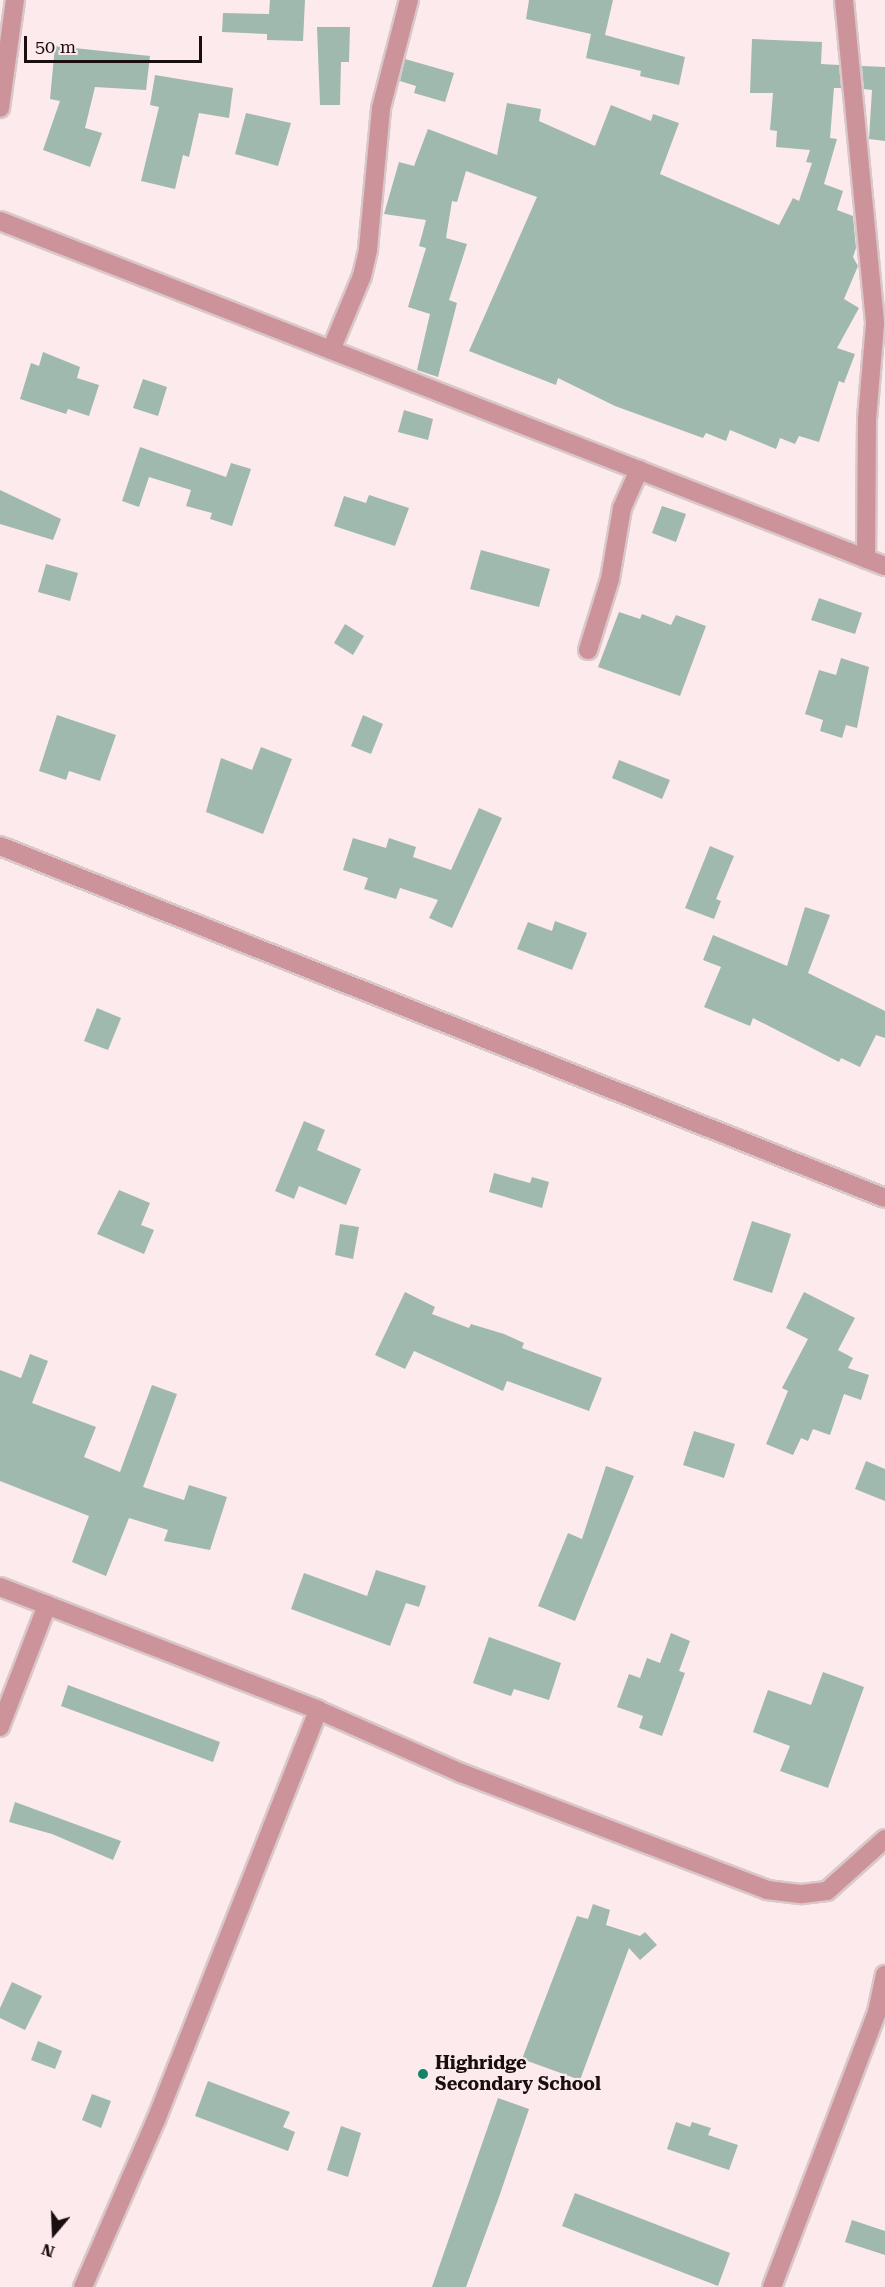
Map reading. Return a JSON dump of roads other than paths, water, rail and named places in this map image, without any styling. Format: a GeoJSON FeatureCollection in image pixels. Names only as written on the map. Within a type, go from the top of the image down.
{"type":"FeatureCollection","features":[{"type":"Feature","properties":{"kind":"street"},"geometry":{"type":"LineString","coordinates":[[0,108],[15,0]]}},
{"type":"Feature","properties":{"kind":"street"},"geometry":{"type":"LineString","coordinates":[[331,350],[362,276],[368,249],[381,108],[409,0]]}},
{"type":"Feature","properties":{"kind":"street"},"geometry":{"type":"LineString","coordinates":[[844,0],[875,324],[867,420],[866,559]]}},
{"type":"Feature","properties":{"kind":"street"},"geometry":{"type":"LineString","coordinates":[[0,221],[885,566]]}},
{"type":"Feature","properties":{"kind":"street"},"geometry":{"type":"LineString","coordinates":[[588,650],[610,579],[622,508],[639,470]]}},
{"type":"Feature","properties":{"kind":"street"},"geometry":{"type":"LineString","coordinates":[[0,846],[885,1198]]}},
{"type":"Feature","properties":{"kind":"street"},"geometry":{"type":"LineString","coordinates":[[0,1587],[318,1710],[461,1773],[767,1890],[802,1894],[827,1891],[885,1839]]}},
{"type":"Feature","properties":{"kind":"street"},"geometry":{"type":"LineString","coordinates":[[0,1727],[47,1605]]}},
{"type":"Feature","properties":{"kind":"street"},"geometry":{"type":"LineString","coordinates":[[83,2287],[156,2120],[318,1710]]}},
{"type":"Feature","properties":{"kind":"street"},"geometry":{"type":"LineString","coordinates":[[772,2287],[877,2012],[885,1975]]}},
{"type":"Feature","properties":{"kind":"place","name":"Highridge Secondary School"},"geometry":{"type":"Point","coordinates":[423,2074]}}]}
